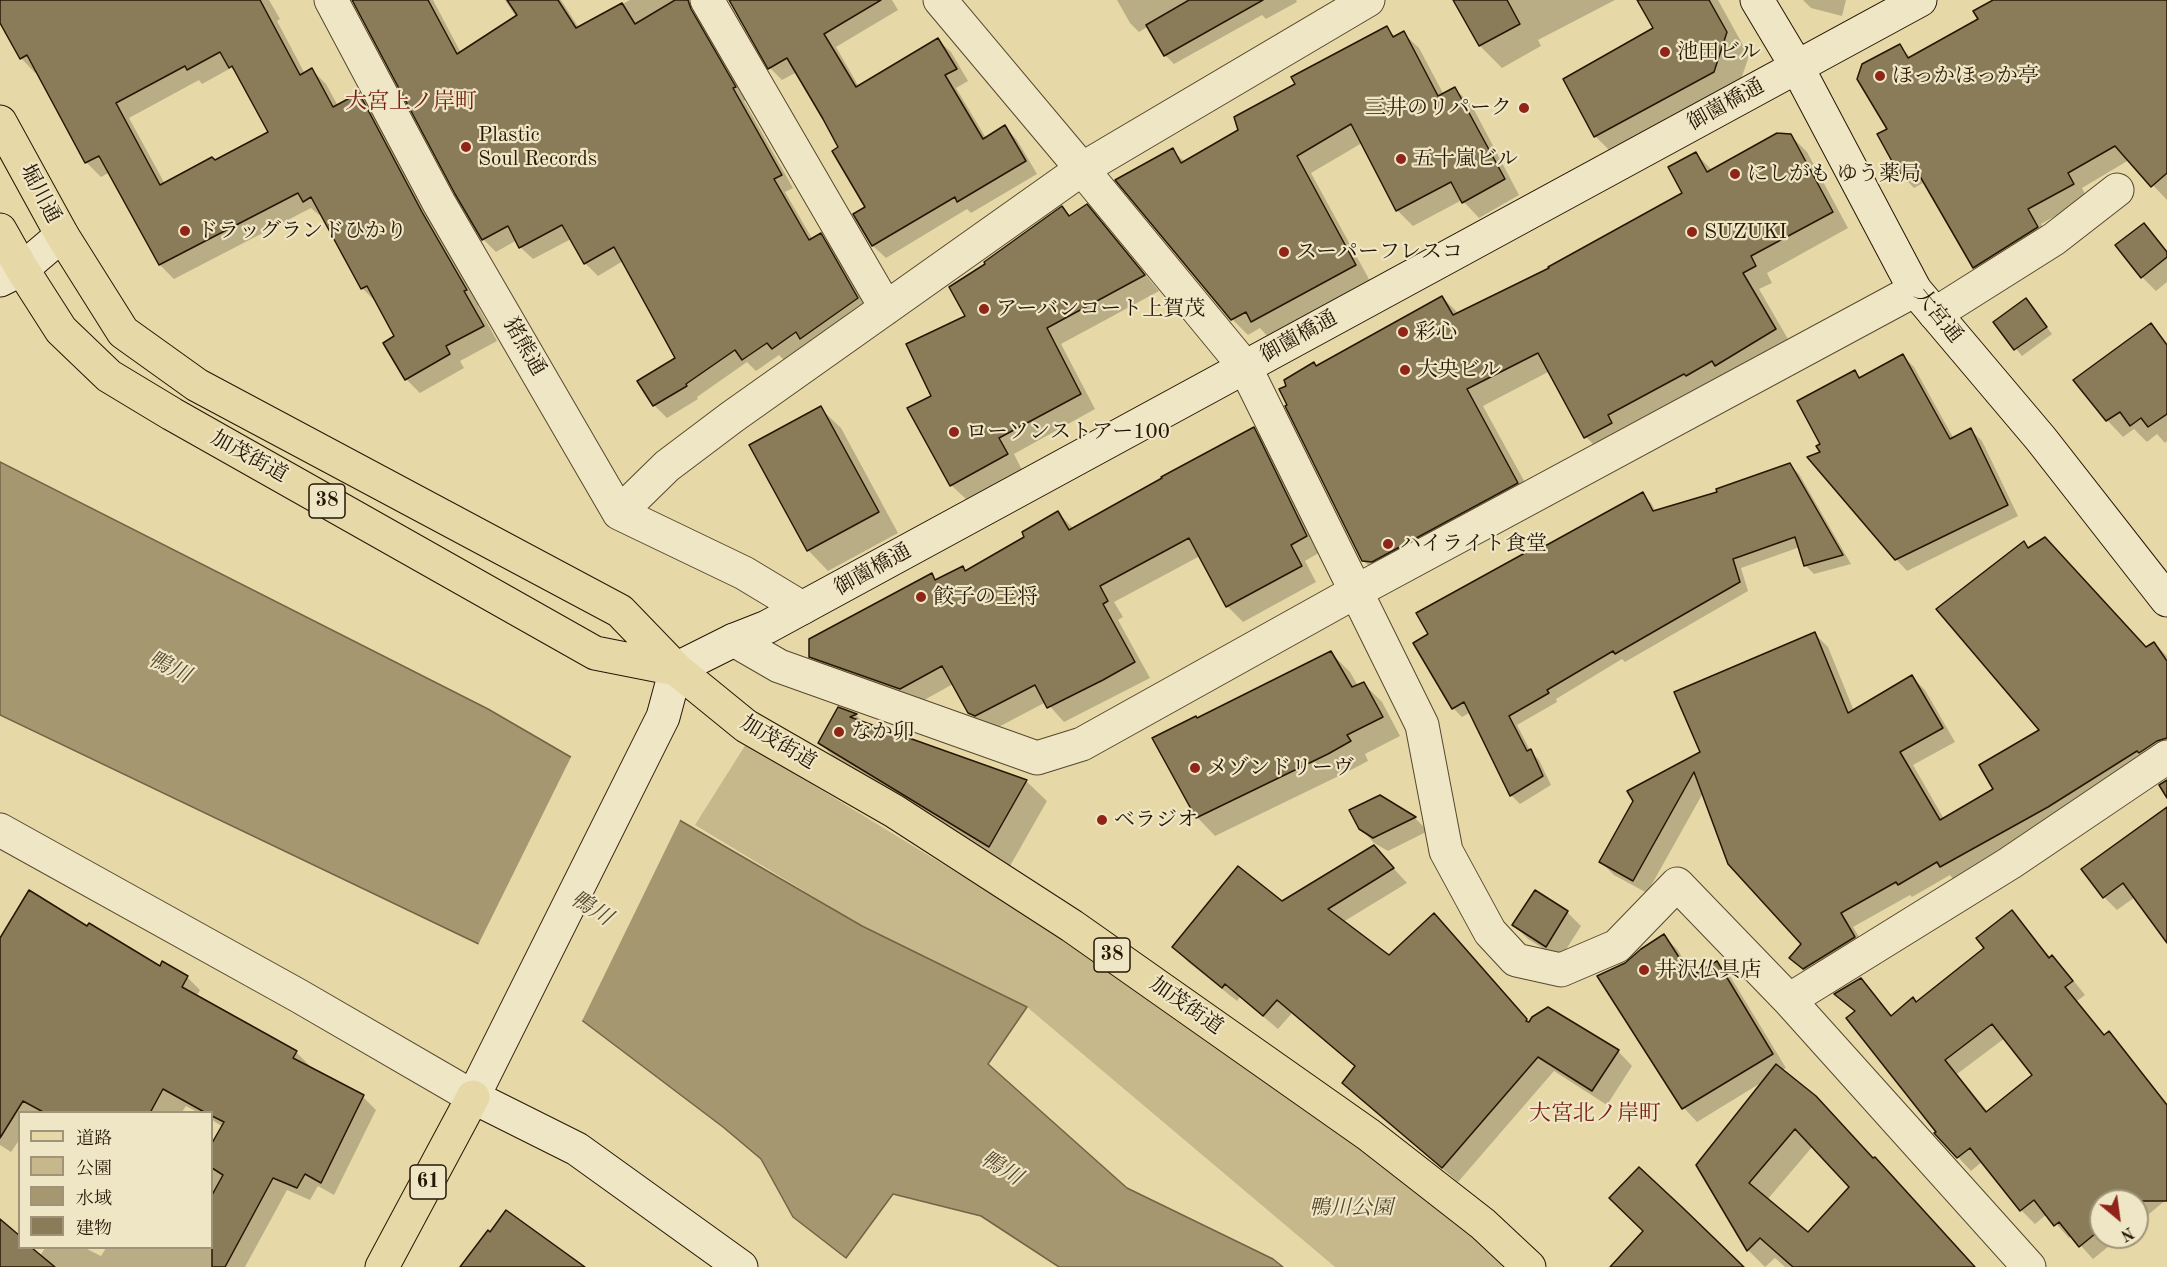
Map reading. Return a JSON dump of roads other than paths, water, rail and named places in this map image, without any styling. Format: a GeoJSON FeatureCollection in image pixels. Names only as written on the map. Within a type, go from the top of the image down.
{"type":"FeatureCollection","features":[{"type":"Feature","properties":{"kind":"main road","name":"堀川通"},"geometry":{"type":"LineString","coordinates":[[0,122],[62,235]]}},
{"type":"Feature","properties":{"kind":"main road","name":"加茂街道"},"geometry":{"type":"LineString","coordinates":[[62,235],[123,332],[197,385],[621,611],[676,669],[746,726],[894,811],[1072,926],[1369,1135],[1483,1224],[1529,1267]]}},
{"type":"Feature","properties":{"kind":"main road","name":"加茂街道"},"geometry":{"type":"LineString","coordinates":[[6,255],[61,330],[118,381],[595,653],[676,669]]}},
{"type":"Feature","properties":{"kind":"main road","name":"61"},"geometry":{"type":"LineString","coordinates":[[382,1267],[479,1086]]}},
{"type":"Feature","properties":{"kind":"street","name":"猪熊通"},"geometry":{"type":"LineString","coordinates":[[331,0],[439,203],[619,513]]}},
{"type":"Feature","properties":{"kind":"street"},"geometry":{"type":"LineString","coordinates":[[707,0],[885,308]]}},
{"type":"Feature","properties":{"kind":"street"},"geometry":{"type":"LineString","coordinates":[[940,0],[1245,367],[1422,725],[1446,851],[1490,932],[1516,960],[1561,970],[1617,946],[1677,884],[1789,1000],[2029,1267]]}},
{"type":"Feature","properties":{"kind":"street"},"geometry":{"type":"LineString","coordinates":[[802,608],[744,573],[619,513],[667,466],[1082,169],[1328,10],[1368,0]]}},
{"type":"Feature","properties":{"kind":"street","name":"大宮通"},"geometry":{"type":"LineString","coordinates":[[1757,0],[1797,67],[1925,302],[2041,439],[2167,600]]}},
{"type":"Feature","properties":{"kind":"street","name":"御薗橋通"},"geometry":{"type":"LineString","coordinates":[[676,669],[734,640],[767,627],[1920,0]]}},
{"type":"Feature","properties":{"kind":"street"},"geometry":{"type":"LineString","coordinates":[[734,640],[779,666],[1037,758],[1082,744],[1355,592],[1925,302],[2054,239],[2117,190]]}},
{"type":"Feature","properties":{"kind":"street","name":"加茂街道"},"geometry":{"type":"LineString","coordinates":[[6,255],[62,235]]}},
{"type":"Feature","properties":{"kind":"street"},"geometry":{"type":"LineString","coordinates":[[479,1086],[663,717],[676,669]]}},
{"type":"Feature","properties":{"kind":"street"},"geometry":{"type":"LineString","coordinates":[[1789,1000],[2010,863],[2167,757]]}},
{"type":"Feature","properties":{"kind":"street"},"geometry":{"type":"LineString","coordinates":[[0,830],[299,996],[479,1086],[577,1149],[741,1267]]}},
{"type":"Feature","properties":{"kind":"water","name":"鴨川"},"geometry":{"type":"Polygon","coordinates":[[[0,462],[488,709],[862,926],[1027,1007],[988,1064],[1127,1188],[1273,1259],[1283,1267],[1059,1267],[981,1216],[893,1194],[846,1258],[793,1217],[761,1159],[723,1127],[485,947],[0,715],[0,462]]]}},
{"type":"Feature","properties":{"kind":"place","name":"池田ビル"},"geometry":{"type":"Point","coordinates":[1665,52]}},
{"type":"Feature","properties":{"kind":"place","name":"ほっかほっか亭"},"geometry":{"type":"Point","coordinates":[1880,76]}},
{"type":"Feature","properties":{"kind":"place","name":"三井のリパーク"},"geometry":{"type":"Point","coordinates":[1524,108]}},
{"type":"Feature","properties":{"kind":"place","name":"Plastic Soul Records"},"geometry":{"type":"Point","coordinates":[466,147]}},
{"type":"Feature","properties":{"kind":"place","name":"五十嵐ビル"},"geometry":{"type":"Point","coordinates":[1401,159]}},
{"type":"Feature","properties":{"kind":"place","name":"にしがも ゆう薬局"},"geometry":{"type":"Point","coordinates":[1735,174]}},
{"type":"Feature","properties":{"kind":"place","name":"ドラッグランドひかり"},"geometry":{"type":"Point","coordinates":[185,231]}},
{"type":"Feature","properties":{"kind":"place","name":"SUZUKI"},"geometry":{"type":"Point","coordinates":[1692,232]}},
{"type":"Feature","properties":{"kind":"place","name":"スーパーフレスコ"},"geometry":{"type":"Point","coordinates":[1284,252]}},
{"type":"Feature","properties":{"kind":"place","name":"アーバンコート上賀茂"},"geometry":{"type":"Point","coordinates":[984,309]}},
{"type":"Feature","properties":{"kind":"place","name":"彩心"},"geometry":{"type":"Point","coordinates":[1403,332]}},
{"type":"Feature","properties":{"kind":"place","name":"大央ビル"},"geometry":{"type":"Point","coordinates":[1405,370]}},
{"type":"Feature","properties":{"kind":"place","name":"ローソンストアー100"},"geometry":{"type":"Point","coordinates":[954,432]}},
{"type":"Feature","properties":{"kind":"place","name":"ハイライト食堂"},"geometry":{"type":"Point","coordinates":[1388,544]}},
{"type":"Feature","properties":{"kind":"place","name":"餃子の王将"},"geometry":{"type":"Point","coordinates":[921,597]}},
{"type":"Feature","properties":{"kind":"place","name":"なか卯"},"geometry":{"type":"Point","coordinates":[839,732]}},
{"type":"Feature","properties":{"kind":"place","name":"メゾンドリーヴ"},"geometry":{"type":"Point","coordinates":[1195,768]}},
{"type":"Feature","properties":{"kind":"place","name":"ベラジオ"},"geometry":{"type":"Point","coordinates":[1102,820]}},
{"type":"Feature","properties":{"kind":"place","name":"井沢仏具店"},"geometry":{"type":"Point","coordinates":[1644,970]}},
{"type":"Feature","properties":{"kind":"district","name":"大宮上ノ岸町"},"geometry":{"type":"Point","coordinates":[411,102]}},
{"type":"Feature","properties":{"kind":"district","name":"大宮北ノ岸町"},"geometry":{"type":"Point","coordinates":[1595,1114]}},
{"type":"Feature","properties":{"kind":"park label","name":"鴨川公園"},"geometry":{"type":"Point","coordinates":[1351,1208]}}]}
